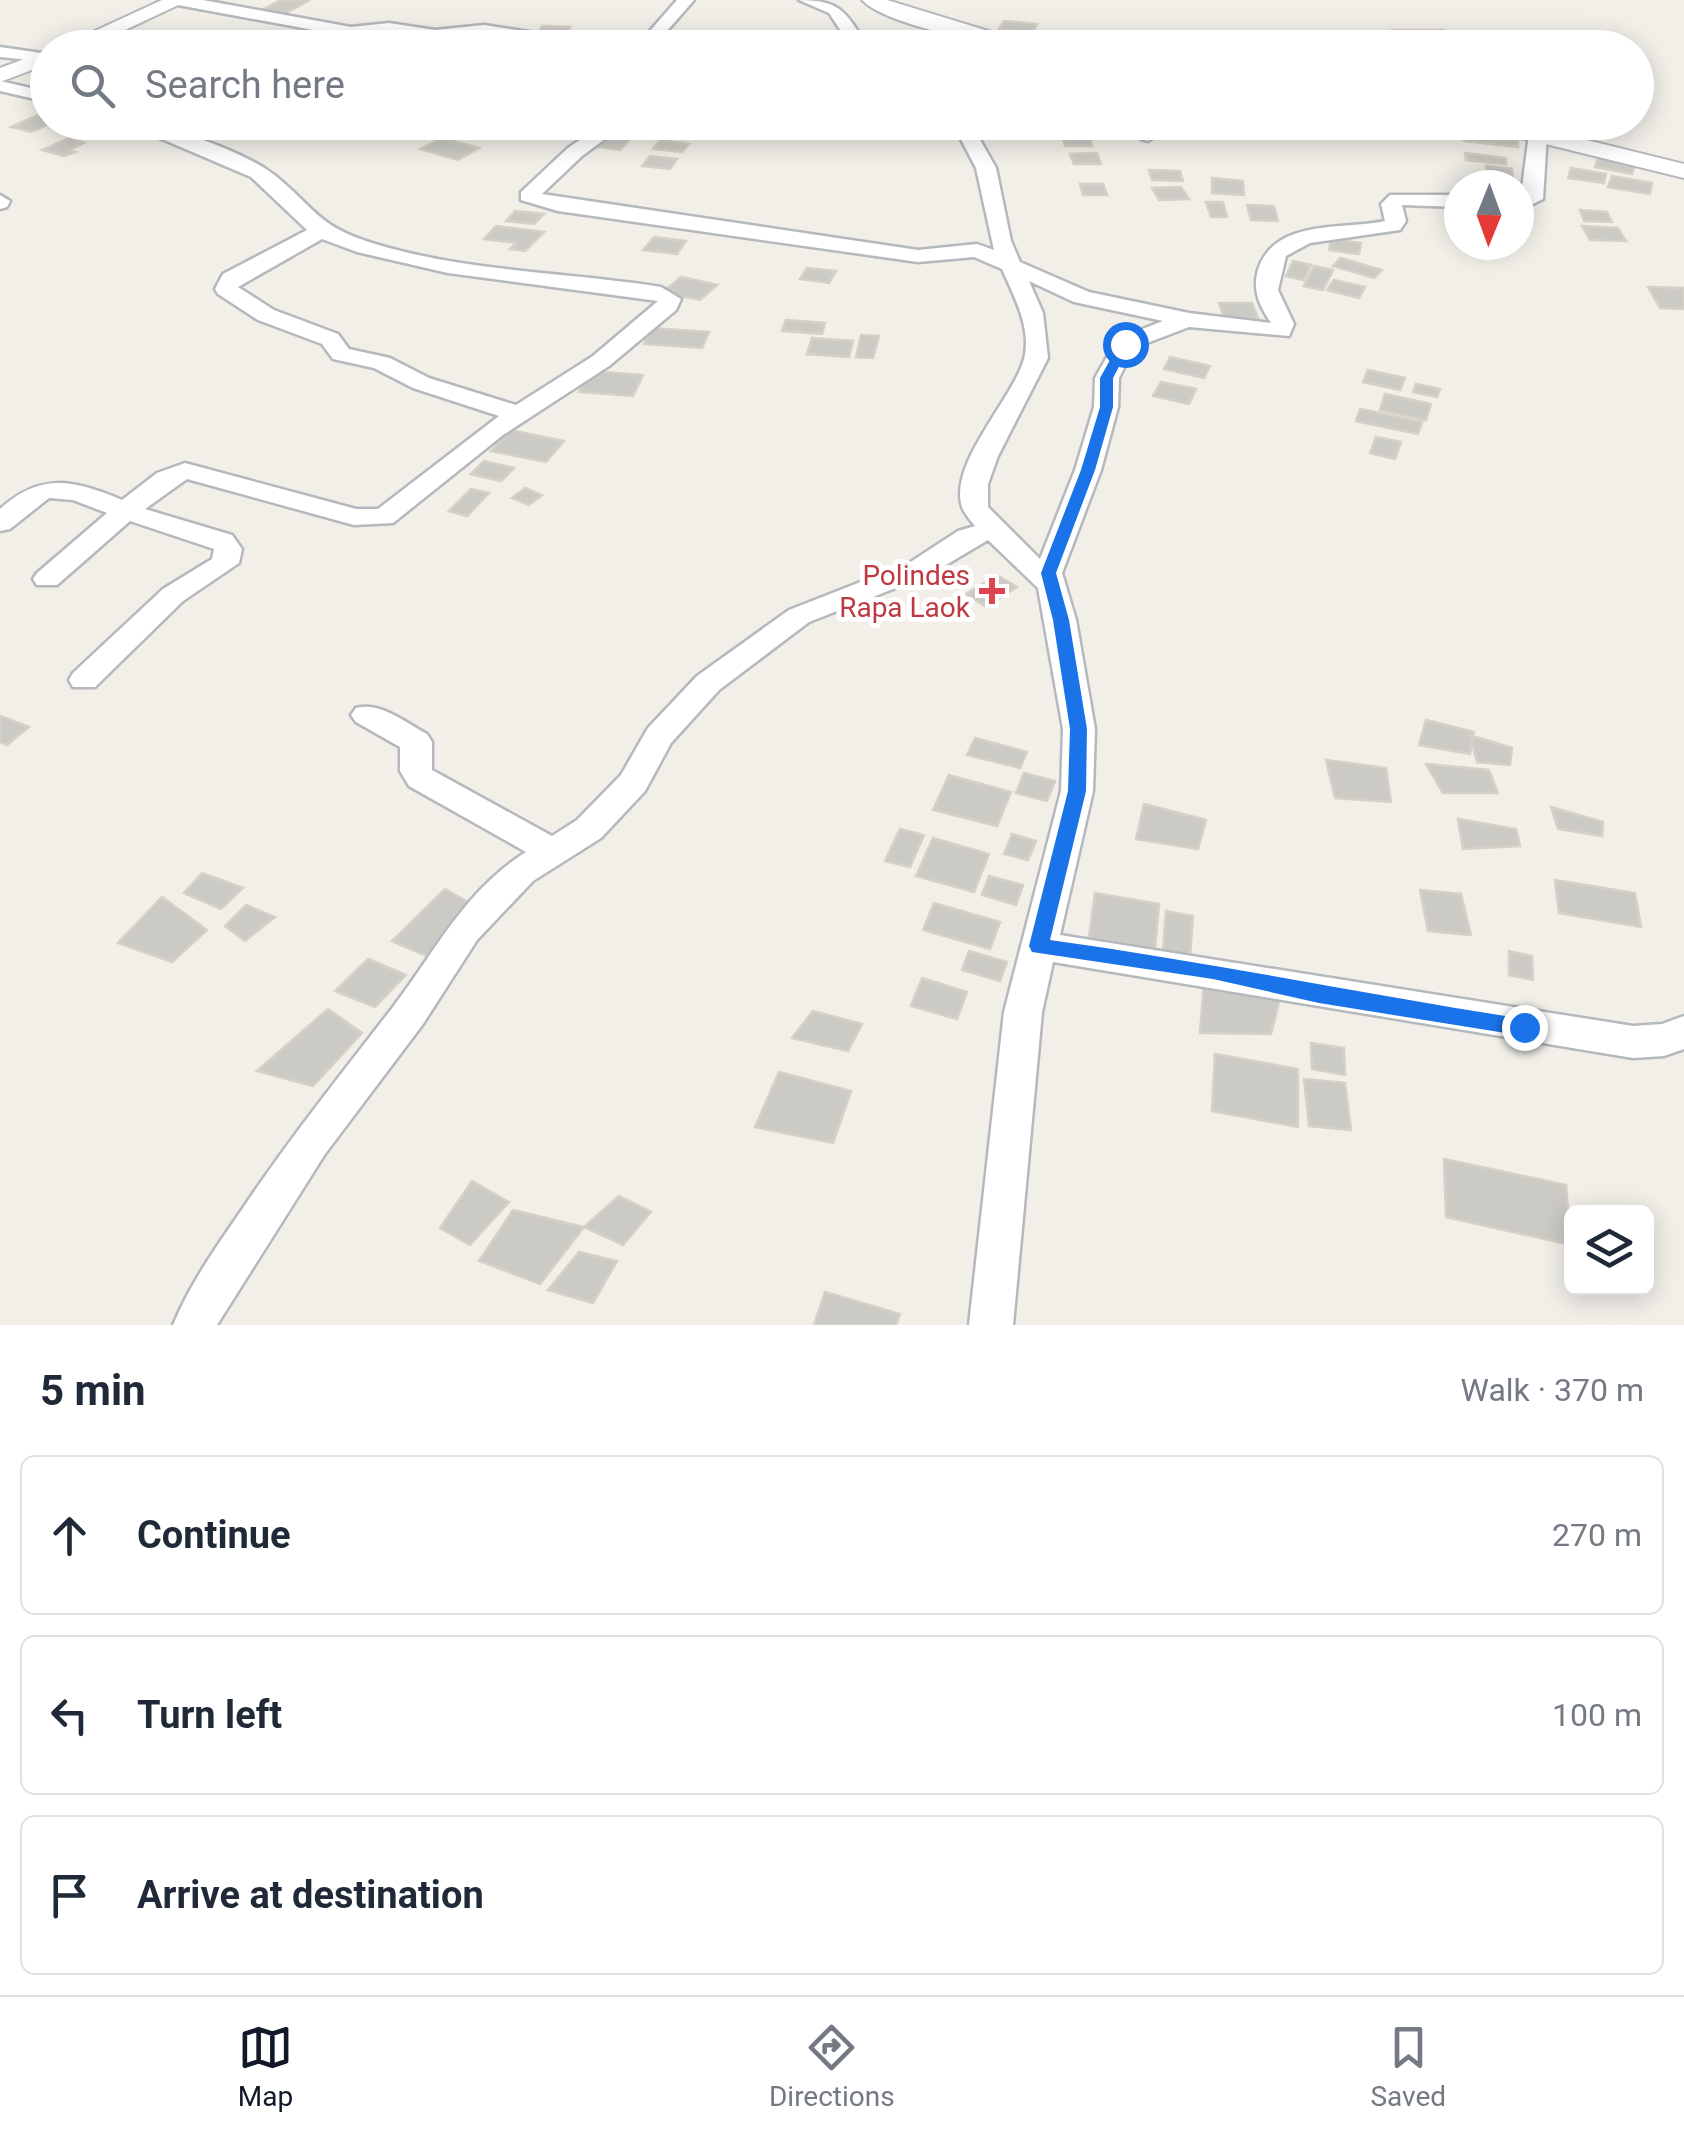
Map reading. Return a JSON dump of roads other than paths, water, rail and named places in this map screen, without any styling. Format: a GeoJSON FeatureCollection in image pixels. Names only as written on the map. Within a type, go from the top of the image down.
{"type":"FeatureCollection","features":[{"type":"Feature","properties":{"kind":"street"},"geometry":{"type":"LineString","coordinates":[[109,30],[178,0],[337,30]]}},
{"type":"Feature","properties":{"kind":"street"},"geometry":{"type":"LineString","coordinates":[[659,30],[686,0]]}},
{"type":"Feature","properties":{"kind":"street"},"geometry":{"type":"LineString","coordinates":[[807,0],[836,10],[850,30]]}},
{"type":"Feature","properties":{"kind":"street"},"geometry":{"type":"LineString","coordinates":[[872,0],[892,11],[965,30]]}},
{"type":"Feature","properties":{"kind":"street"},"geometry":{"type":"LineString","coordinates":[[358,30],[404,30]]}},
{"type":"Feature","properties":{"kind":"street"},"geometry":{"type":"LineString","coordinates":[[0,52],[30,55]]}},
{"type":"Feature","properties":{"kind":"street"},"geometry":{"type":"LineString","coordinates":[[1,86],[30,67]]}},
{"type":"Feature","properties":{"kind":"street"},"geometry":{"type":"LineString","coordinates":[[1,86],[30,93]]}},
{"type":"Feature","properties":{"kind":"street"},"geometry":{"type":"LineString","coordinates":[[47,578],[125,510],[166,479],[186,471],[354,517],[380,518],[519,414],[601,361],[664,310],[670,299],[637,289],[402,256],[322,231],[258,172],[177,140]]}},
{"type":"Feature","properties":{"kind":"street"},"geometry":{"type":"LineString","coordinates":[[592,140],[528,196],[558,206],[918,256],[972,249],[1082,297],[1187,320],[1282,331],[1283,324],[1270,306],[1264,284],[1272,258],[1278,252],[1303,237],[1393,226],[1396,221],[1391,204],[1396,198],[1444,200]]}},
{"type":"Feature","properties":{"kind":"street"},"geometry":{"type":"LineString","coordinates":[[971,140],[986,168],[1001,241],[1032,312],[1036,358],[984,456],[975,484],[975,507],[1049,583]]}},
{"type":"Feature","properties":{"kind":"street"},"geometry":{"type":"LineString","coordinates":[[1534,186],[1538,140]]}},
{"type":"Feature","properties":{"kind":"street"},"geometry":{"type":"LineString","coordinates":[[1562,140],[1684,171]]}},
{"type":"Feature","properties":{"kind":"street"},"geometry":{"type":"LineString","coordinates":[[322,231],[231,279],[226,289],[266,315],[330,339],[341,354],[382,363],[421,384],[519,414]]}},
{"type":"Feature","properties":{"kind":"street"},"geometry":{"type":"LineString","coordinates":[[991,1325],[1022,1012],[1077,791],[1078,729],[1061,620],[1048,573],[1088,470],[1106,407],[1107,378],[1114,360],[1125,344],[1187,320]]}},
{"type":"Feature","properties":{"kind":"street"},"geometry":{"type":"LineString","coordinates":[[0,523],[28,500],[48,492],[66,491],[222,541],[229,554],[217,570],[173,595],[84,680]]}},
{"type":"Feature","properties":{"kind":"street"},"geometry":{"type":"LineString","coordinates":[[195,1325],[208,1296],[311,1141],[370,1068],[464,930],[521,872],[588,829],[633,782],[659,736],[708,683],[799,616],[919,569],[968,537],[994,529]]}},
{"type":"Feature","properties":{"kind":"street"},"geometry":{"type":"LineString","coordinates":[[367,715],[416,742],[416,771],[420,778],[554,852]]}},
{"type":"Feature","properties":{"kind":"street"},"geometry":{"type":"LineString","coordinates":[[1038,946],[1213,971],[1319,995],[1578,1035],[1650,1042],[1684,1032]]}},
{"type":"Feature","properties":{"kind":"place","name":"Polindes Rapa Laok"},"geometry":{"type":"Point","coordinates":[992,591]}}]}
